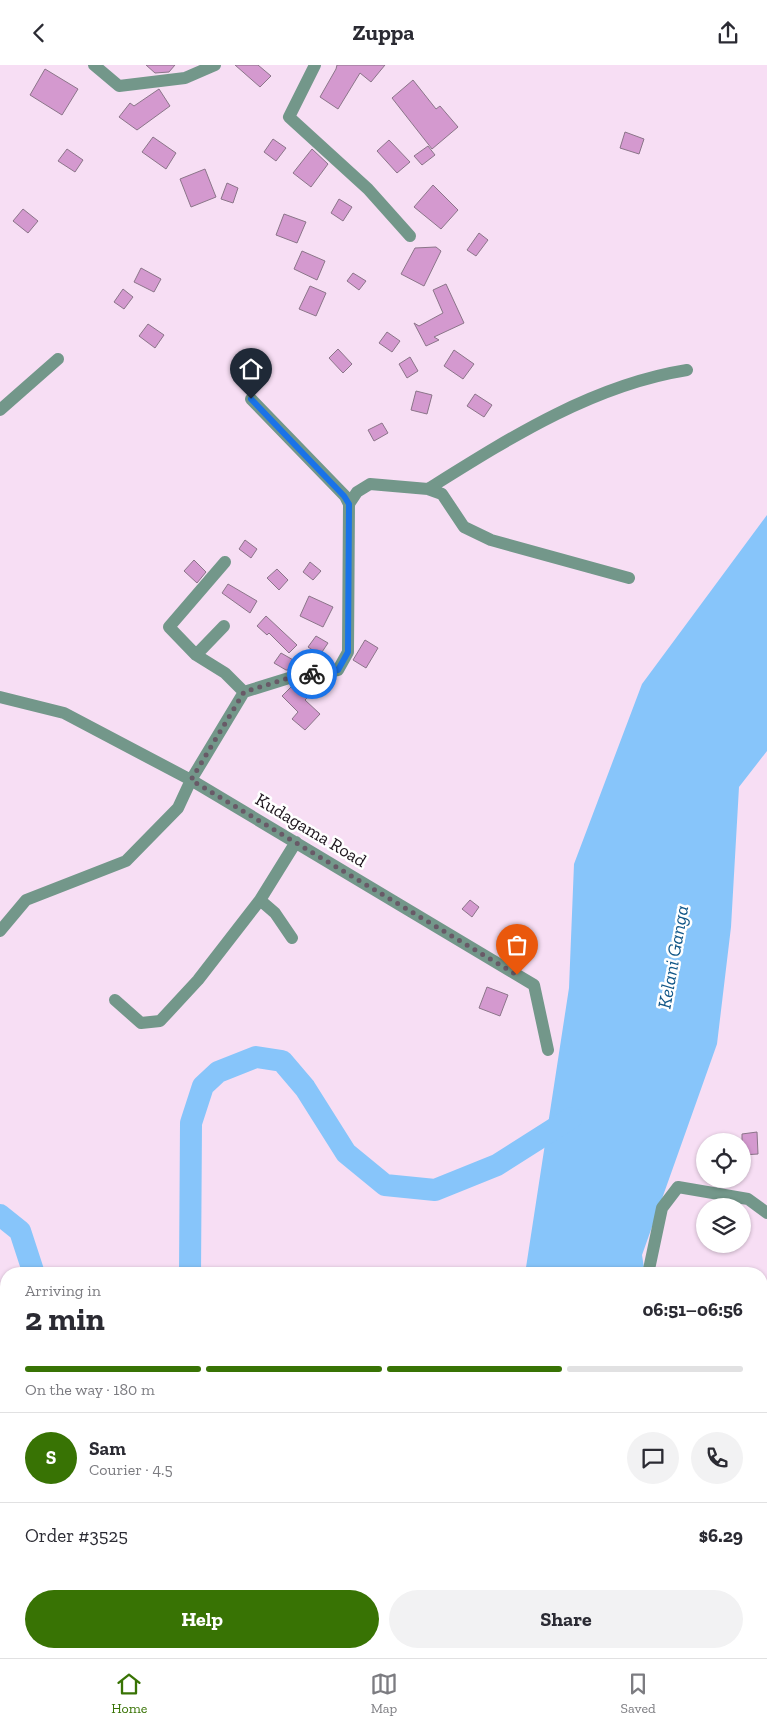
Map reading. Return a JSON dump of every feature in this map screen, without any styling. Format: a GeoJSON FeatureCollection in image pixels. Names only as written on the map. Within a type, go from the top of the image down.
{"type":"FeatureCollection","features":[{"type":"Feature","properties":{"kind":"street"},"geometry":{"type":"LineString","coordinates":[[94,65],[120,86],[185,78],[215,65]]}},
{"type":"Feature","properties":{"kind":"street"},"geometry":{"type":"LineString","coordinates":[[315,65],[289,117],[368,189],[410,236]]}},
{"type":"Feature","properties":{"kind":"street"},"geometry":{"type":"LineString","coordinates":[[0,410],[58,359]]}},
{"type":"Feature","properties":{"kind":"street"},"geometry":{"type":"LineString","coordinates":[[428,489],[555,413],[654,375],[687,371]]}},
{"type":"Feature","properties":{"kind":"street"},"geometry":{"type":"LineString","coordinates":[[251,399],[344,496],[349,504]]}},
{"type":"Feature","properties":{"kind":"street"},"geometry":{"type":"LineString","coordinates":[[0,931],[26,900],[126,861],[178,808],[191,780],[244,692],[289,678],[338,670],[348,652],[349,504],[357,491],[370,483],[428,489],[442,493],[464,527],[490,540],[629,578]]}},
{"type":"Feature","properties":{"kind":"street"},"geometry":{"type":"LineString","coordinates":[[225,562],[169,627],[196,655],[225,673],[244,692]]}},
{"type":"Feature","properties":{"kind":"street"},"geometry":{"type":"LineString","coordinates":[[196,655],[224,627]]}},
{"type":"Feature","properties":{"kind":"street","name":"Kudagama Road"},"geometry":{"type":"LineString","coordinates":[[0,697],[64,713],[191,780],[534,985],[548,1050]]}},
{"type":"Feature","properties":{"kind":"street"},"geometry":{"type":"LineString","coordinates":[[115,1000],[142,1023],[160,1021],[198,980],[260,900],[296,842]]}},
{"type":"Feature","properties":{"kind":"street"},"geometry":{"type":"LineString","coordinates":[[260,900],[275,913],[292,938]]}},
{"type":"Feature","properties":{"kind":"street"},"geometry":{"type":"LineString","coordinates":[[649,1267],[662,1208],[678,1187],[748,1199],[766,1210]]}},
{"type":"Feature","properties":{"kind":"water","name":"Kelani Ganga"},"geometry":{"type":"Polygon","coordinates":[[[767,515],[767,751],[739,787],[731,927],[717,1044],[642,1255],[644,1267],[526,1267],[569,988],[574,864],[642,684],[767,515]]]}},
{"type":"Feature","properties":{"kind":"building"},"geometry":{"type":"Polygon","coordinates":[[[146,65],[175,65],[169,72],[155,73],[146,65]]]}},
{"type":"Feature","properties":{"kind":"building"},"geometry":{"type":"Polygon","coordinates":[[[235,65],[258,65],[271,76],[260,87],[235,65]]]}},
{"type":"Feature","properties":{"kind":"building"},"geometry":{"type":"Polygon","coordinates":[[[337,65],[385,65],[371,82],[360,73],[338,109],[320,97],[337,65]]]}},
{"type":"Feature","properties":{"kind":"building"},"geometry":{"type":"Polygon","coordinates":[[[45,69],[78,89],[62,115],[30,95],[45,69]]]}},
{"type":"Feature","properties":{"kind":"building"},"geometry":{"type":"Polygon","coordinates":[[[413,80],[436,109],[440,106],[458,127],[432,149],[392,98],[413,80]]]}},
{"type":"Feature","properties":{"kind":"building"},"geometry":{"type":"Polygon","coordinates":[[[159,89],[170,106],[137,130],[119,117],[130,103],[134,106],[159,89]]]}},
{"type":"Feature","properties":{"kind":"building"},"geometry":{"type":"Polygon","coordinates":[[[625,132],[644,139],[639,154],[620,148],[625,132]]]}},
{"type":"Feature","properties":{"kind":"building"},"geometry":{"type":"Polygon","coordinates":[[[153,137],[176,153],[166,169],[142,152],[153,137]]]}},
{"type":"Feature","properties":{"kind":"building"},"geometry":{"type":"Polygon","coordinates":[[[273,139],[286,148],[276,161],[264,152],[273,139]]]}},
{"type":"Feature","properties":{"kind":"building"},"geometry":{"type":"Polygon","coordinates":[[[389,140],[410,162],[397,173],[377,151],[389,140]]]}},
{"type":"Feature","properties":{"kind":"building"},"geometry":{"type":"Polygon","coordinates":[[[428,146],[435,155],[422,165],[414,156],[428,146]]]}},
{"type":"Feature","properties":{"kind":"building"},"geometry":{"type":"Polygon","coordinates":[[[67,149],[83,160],[75,172],[58,161],[67,149]]]}},
{"type":"Feature","properties":{"kind":"building"},"geometry":{"type":"Polygon","coordinates":[[[312,149],[328,164],[311,187],[293,173],[312,149]]]}},
{"type":"Feature","properties":{"kind":"building"},"geometry":{"type":"Polygon","coordinates":[[[205,169],[216,197],[191,207],[180,179],[205,169]]]}},
{"type":"Feature","properties":{"kind":"building"},"geometry":{"type":"Polygon","coordinates":[[[227,183],[238,188],[233,203],[221,199],[227,183]]]}},
{"type":"Feature","properties":{"kind":"building"},"geometry":{"type":"Polygon","coordinates":[[[433,185],[458,210],[441,229],[414,207],[433,185]]]}},
{"type":"Feature","properties":{"kind":"building"},"geometry":{"type":"Polygon","coordinates":[[[339,199],[352,207],[343,221],[331,213],[339,199]]]}},
{"type":"Feature","properties":{"kind":"building"},"geometry":{"type":"Polygon","coordinates":[[[23,209],[38,221],[28,233],[13,221],[23,209]]]}},
{"type":"Feature","properties":{"kind":"building"},"geometry":{"type":"Polygon","coordinates":[[[284,214],[306,222],[297,243],[276,235],[284,214]]]}},
{"type":"Feature","properties":{"kind":"building"},"geometry":{"type":"Polygon","coordinates":[[[479,233],[488,240],[476,256],[467,250],[479,233]]]}},
{"type":"Feature","properties":{"kind":"building"},"geometry":{"type":"Polygon","coordinates":[[[436,247],[441,251],[424,286],[401,274],[415,248],[436,247]]]}},
{"type":"Feature","properties":{"kind":"building"},"geometry":{"type":"Polygon","coordinates":[[[302,251],[325,261],[317,280],[294,269],[302,251]]]}},
{"type":"Feature","properties":{"kind":"building"},"geometry":{"type":"Polygon","coordinates":[[[141,268],[161,279],[154,292],[134,282],[141,268]]]}},
{"type":"Feature","properties":{"kind":"building"},"geometry":{"type":"Polygon","coordinates":[[[353,273],[366,281],[359,290],[347,281],[353,273]]]}},
{"type":"Feature","properties":{"kind":"building"},"geometry":{"type":"Polygon","coordinates":[[[446,284],[464,323],[434,337],[439,340],[426,346],[414,323],[419,326],[443,313],[433,290],[446,284]]]}},
{"type":"Feature","properties":{"kind":"building"},"geometry":{"type":"Polygon","coordinates":[[[310,286],[326,293],[316,316],[299,309],[310,286]]]}},
{"type":"Feature","properties":{"kind":"building"},"geometry":{"type":"Polygon","coordinates":[[[123,289],[133,297],[124,309],[114,302],[123,289]]]}},
{"type":"Feature","properties":{"kind":"building"},"geometry":{"type":"Polygon","coordinates":[[[148,324],[164,335],[155,348],[139,336],[148,324]]]}},
{"type":"Feature","properties":{"kind":"building"},"geometry":{"type":"Polygon","coordinates":[[[387,332],[400,341],[392,352],[379,343],[387,332]]]}},
{"type":"Feature","properties":{"kind":"building"},"geometry":{"type":"Polygon","coordinates":[[[338,349],[352,364],[343,373],[329,358],[338,349]]]}},
{"type":"Feature","properties":{"kind":"building"},"geometry":{"type":"Polygon","coordinates":[[[454,350],[474,364],[463,379],[444,366],[454,350]]]}},
{"type":"Feature","properties":{"kind":"building"},"geometry":{"type":"Polygon","coordinates":[[[410,357],[418,371],[407,378],[399,364],[410,357]]]}},
{"type":"Feature","properties":{"kind":"building"},"geometry":{"type":"Polygon","coordinates":[[[416,391],[432,395],[427,414],[411,410],[416,391]]]}},
{"type":"Feature","properties":{"kind":"building"},"geometry":{"type":"Polygon","coordinates":[[[475,394],[492,405],[484,417],[467,406],[475,394]]]}},
{"type":"Feature","properties":{"kind":"building"},"geometry":{"type":"Polygon","coordinates":[[[382,423],[388,433],[374,441],[368,430],[382,423]]]}},
{"type":"Feature","properties":{"kind":"building"},"geometry":{"type":"Polygon","coordinates":[[[245,540],[257,549],[251,558],[239,549],[245,540]]]}},
{"type":"Feature","properties":{"kind":"building"},"geometry":{"type":"Polygon","coordinates":[[[194,560],[206,572],[197,583],[184,571],[194,560]]]}},
{"type":"Feature","properties":{"kind":"building"},"geometry":{"type":"Polygon","coordinates":[[[310,562],[321,571],[313,580],[303,572],[310,562]]]}},
{"type":"Feature","properties":{"kind":"building"},"geometry":{"type":"Polygon","coordinates":[[[277,569],[288,580],[279,590],[267,578],[277,569]]]}},
{"type":"Feature","properties":{"kind":"building"},"geometry":{"type":"Polygon","coordinates":[[[228,584],[257,601],[250,613],[222,593],[228,584]]]}},
{"type":"Feature","properties":{"kind":"building"},"geometry":{"type":"Polygon","coordinates":[[[309,596],[333,607],[323,627],[300,616],[309,596]]]}},
{"type":"Feature","properties":{"kind":"building"},"geometry":{"type":"Polygon","coordinates":[[[266,616],[297,645],[289,653],[269,633],[267,635],[257,626],[266,616]]]}},
{"type":"Feature","properties":{"kind":"building"},"geometry":{"type":"Polygon","coordinates":[[[316,636],[328,643],[320,655],[308,647],[316,636]]]}},
{"type":"Feature","properties":{"kind":"building"},"geometry":{"type":"Polygon","coordinates":[[[365,640],[378,648],[366,668],[353,660],[365,640]]]}},
{"type":"Feature","properties":{"kind":"building"},"geometry":{"type":"Polygon","coordinates":[[[281,653],[295,661],[290,670],[286,670],[274,663],[281,653]]]}},
{"type":"Feature","properties":{"kind":"building"},"geometry":{"type":"Polygon","coordinates":[[[302,684],[312,693],[305,700],[320,714],[305,730],[292,719],[298,712],[282,696],[292,686],[302,684]]]}},
{"type":"Feature","properties":{"kind":"building"},"geometry":{"type":"Polygon","coordinates":[[[470,900],[479,907],[472,917],[462,909],[470,900]]]}},
{"type":"Feature","properties":{"kind":"building"},"geometry":{"type":"Polygon","coordinates":[[[487,987],[508,995],[500,1016],[479,1008],[487,987]]]}},
{"type":"Feature","properties":{"kind":"building"},"geometry":{"type":"Polygon","coordinates":[[[757,1132],[758,1154],[751,1154],[750,1133],[757,1132]]]}},
{"type":"Feature","properties":{"kind":"waterway"},"geometry":{"type":"LineString","coordinates":[[190,1267],[191,1123],[203,1086],[218,1072],[256,1057],[282,1061],[305,1088],[346,1153],[385,1185],[435,1190],[497,1165],[571,1118]]}},
{"type":"Feature","properties":{"kind":"waterway"},"geometry":{"type":"LineString","coordinates":[[0,1215],[20,1231],[32,1267]]}},
{"type":"Feature","properties":{"kind":"way so far"},"geometry":{"type":"LineString","coordinates":[[312,674],[289,678],[244,692],[191,780],[517,975]]}},
{"type":"Feature","properties":{"kind":"route"},"geometry":{"type":"LineString","coordinates":[[251,399],[344,496],[349,504],[348,652],[338,670],[312,674]]}}]}
